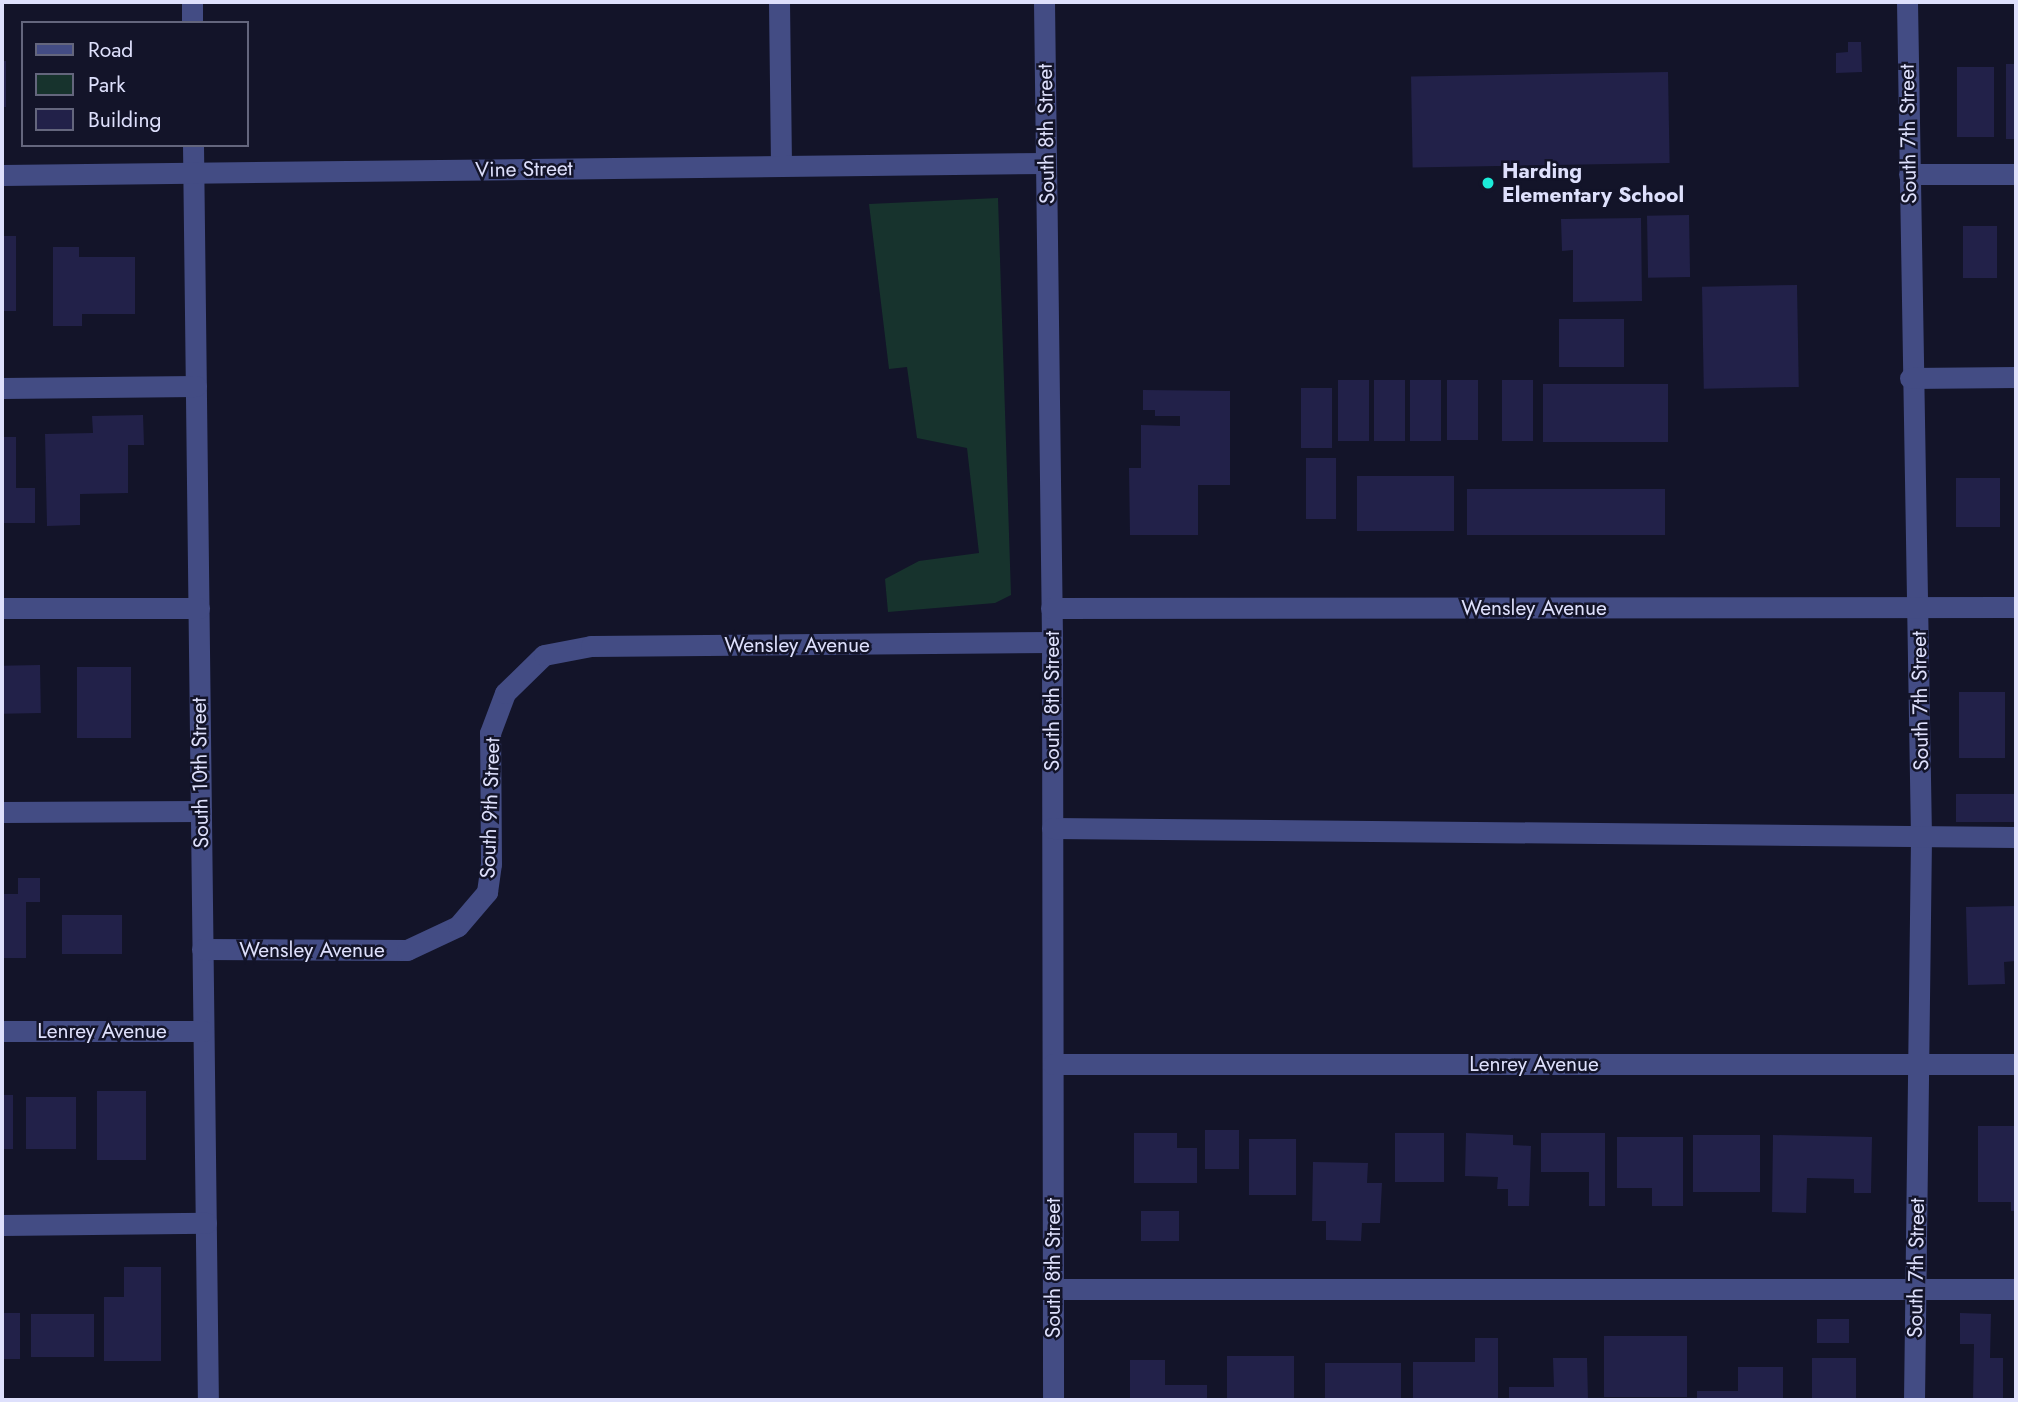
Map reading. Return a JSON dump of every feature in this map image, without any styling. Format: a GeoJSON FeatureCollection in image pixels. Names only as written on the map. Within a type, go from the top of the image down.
{"type":"FeatureCollection","features":[{"type":"Feature","properties":{"kind":"street"},"geometry":{"type":"LineString","coordinates":[[192,2],[192,21]]}},
{"type":"Feature","properties":{"kind":"street"},"geometry":{"type":"LineString","coordinates":[[779,2],[781,166]]}},
{"type":"Feature","properties":{"kind":"street","name":"South 8th Street"},"geometry":{"type":"LineString","coordinates":[[1044,2],[1052,642],[1053,1400]]}},
{"type":"Feature","properties":{"kind":"street","name":"South 7th Street"},"geometry":{"type":"LineString","coordinates":[[1907,2],[1910,378],[1922,837],[1914,1400]]}},
{"type":"Feature","properties":{"kind":"street","name":"South 10th Street"},"geometry":{"type":"LineString","coordinates":[[193,147],[208,1400]]}},
{"type":"Feature","properties":{"kind":"street","name":"Vine Street"},"geometry":{"type":"LineString","coordinates":[[2,175],[1046,163]]}},
{"type":"Feature","properties":{"kind":"street"},"geometry":{"type":"LineString","coordinates":[[1909,174],[2016,174]]}},
{"type":"Feature","properties":{"kind":"street"},"geometry":{"type":"LineString","coordinates":[[1910,378],[2016,377]]}},
{"type":"Feature","properties":{"kind":"street"},"geometry":{"type":"LineString","coordinates":[[2,388],[196,386]]}},
{"type":"Feature","properties":{"kind":"street","name":"Wensley Avenue"},"geometry":{"type":"LineString","coordinates":[[1051,608],[2016,607]]}},
{"type":"Feature","properties":{"kind":"street"},"geometry":{"type":"LineString","coordinates":[[2,608],[198,608]]}},
{"type":"Feature","properties":{"kind":"street","name":"Wensley Avenue"},"geometry":{"type":"LineString","coordinates":[[544,655],[592,646],[1052,642]]}},
{"type":"Feature","properties":{"kind":"street","name":"South 9th Street"},"geometry":{"type":"LineString","coordinates":[[458,926],[487,892],[491,864],[490,733],[505,693],[544,655]]}},
{"type":"Feature","properties":{"kind":"street"},"geometry":{"type":"LineString","coordinates":[[2,813],[201,811]]}},
{"type":"Feature","properties":{"kind":"street"},"geometry":{"type":"LineString","coordinates":[[1052,828],[2016,837]]}},
{"type":"Feature","properties":{"kind":"street","name":"Wensley Avenue"},"geometry":{"type":"LineString","coordinates":[[202,949],[407,950],[458,926]]}},
{"type":"Feature","properties":{"kind":"street","name":"Lenrey Avenue"},"geometry":{"type":"LineString","coordinates":[[2,1031],[203,1031]]}},
{"type":"Feature","properties":{"kind":"street","name":"Lenrey Avenue"},"geometry":{"type":"LineString","coordinates":[[1053,1064],[2016,1064]]}},
{"type":"Feature","properties":{"kind":"street"},"geometry":{"type":"LineString","coordinates":[[2,1225],[206,1223]]}},
{"type":"Feature","properties":{"kind":"street"},"geometry":{"type":"LineString","coordinates":[[1053,1289],[2016,1289]]}},
{"type":"Feature","properties":{"kind":"green space"},"geometry":{"type":"Polygon","coordinates":[[[998,198],[1011,595],[995,603],[888,612],[885,579],[919,561],[979,553],[967,448],[917,438],[907,367],[889,369],[869,204],[998,198]]]}},
{"type":"Feature","properties":{"kind":"building"},"geometry":{"type":"Polygon","coordinates":[[[1848,42],[1861,42],[1862,72],[1836,73],[1836,53],[1848,52],[1848,42]]]}},
{"type":"Feature","properties":{"kind":"building"},"geometry":{"type":"Polygon","coordinates":[[[2,61],[6,61],[6,107],[2,107],[2,61]]]}},
{"type":"Feature","properties":{"kind":"building"},"geometry":{"type":"Polygon","coordinates":[[[2006,64],[2016,64],[2016,139],[2006,139],[2006,64]]]}},
{"type":"Feature","properties":{"kind":"building"},"geometry":{"type":"Polygon","coordinates":[[[1957,67],[1994,67],[1994,137],[1957,137],[1957,67]]]}},
{"type":"Feature","properties":{"kind":"building"},"geometry":{"type":"Polygon","coordinates":[[[1668,72],[1670,163],[1413,167],[1411,76],[1668,72]]]}},
{"type":"Feature","properties":{"kind":"building"},"geometry":{"type":"Polygon","coordinates":[[[1689,215],[1690,277],[1648,278],[1647,216],[1689,215]]]}},
{"type":"Feature","properties":{"kind":"building"},"geometry":{"type":"Polygon","coordinates":[[[1641,218],[1642,301],[1573,302],[1573,250],[1562,251],[1561,219],[1641,218]]]}},
{"type":"Feature","properties":{"kind":"building"},"geometry":{"type":"Polygon","coordinates":[[[1963,226],[1997,226],[1997,278],[1963,278],[1963,226]]]}},
{"type":"Feature","properties":{"kind":"building"},"geometry":{"type":"Polygon","coordinates":[[[2,236],[16,236],[16,311],[2,311],[2,236]]]}},
{"type":"Feature","properties":{"kind":"building"},"geometry":{"type":"Polygon","coordinates":[[[53,247],[79,247],[79,257],[135,257],[135,314],[82,314],[82,326],[53,326],[53,247]]]}},
{"type":"Feature","properties":{"kind":"building"},"geometry":{"type":"Polygon","coordinates":[[[1797,285],[1799,387],[1704,389],[1702,287],[1797,285]]]}},
{"type":"Feature","properties":{"kind":"building"},"geometry":{"type":"Polygon","coordinates":[[[1559,319],[1624,319],[1624,367],[1559,367],[1559,319]]]}},
{"type":"Feature","properties":{"kind":"building"},"geometry":{"type":"Polygon","coordinates":[[[1338,380],[1369,380],[1369,441],[1338,441],[1338,380]]]}},
{"type":"Feature","properties":{"kind":"building"},"geometry":{"type":"Polygon","coordinates":[[[1374,380],[1405,380],[1405,441],[1374,441],[1374,380]]]}},
{"type":"Feature","properties":{"kind":"building"},"geometry":{"type":"Polygon","coordinates":[[[1410,380],[1441,380],[1441,441],[1410,441],[1410,380]]]}},
{"type":"Feature","properties":{"kind":"building"},"geometry":{"type":"Polygon","coordinates":[[[1447,380],[1478,380],[1478,440],[1447,440],[1447,380]]]}},
{"type":"Feature","properties":{"kind":"building"},"geometry":{"type":"Polygon","coordinates":[[[1502,380],[1533,380],[1533,441],[1502,441],[1502,380]]]}},
{"type":"Feature","properties":{"kind":"building"},"geometry":{"type":"Polygon","coordinates":[[[1543,384],[1668,384],[1668,442],[1543,442],[1543,384]]]}},
{"type":"Feature","properties":{"kind":"building"},"geometry":{"type":"Polygon","coordinates":[[[1301,388],[1332,388],[1332,448],[1301,448],[1301,388]]]}},
{"type":"Feature","properties":{"kind":"building"},"geometry":{"type":"Polygon","coordinates":[[[1143,390],[1230,391],[1230,485],[1198,485],[1198,535],[1130,535],[1129,468],[1141,468],[1141,425],[1180,426],[1180,416],[1155,416],[1155,410],[1143,410],[1143,390]]]}},
{"type":"Feature","properties":{"kind":"building"},"geometry":{"type":"Polygon","coordinates":[[[143,415],[144,445],[128,445],[128,493],[80,494],[80,525],[47,526],[45,434],[93,433],[92,416],[143,415]]]}},
{"type":"Feature","properties":{"kind":"building"},"geometry":{"type":"Polygon","coordinates":[[[2,437],[16,437],[16,488],[35,488],[35,523],[2,523],[2,437]]]}},
{"type":"Feature","properties":{"kind":"building"},"geometry":{"type":"Polygon","coordinates":[[[1306,458],[1336,458],[1336,519],[1306,519],[1306,458]]]}},
{"type":"Feature","properties":{"kind":"building"},"geometry":{"type":"Polygon","coordinates":[[[1357,476],[1454,476],[1454,531],[1357,531],[1357,476]]]}},
{"type":"Feature","properties":{"kind":"building"},"geometry":{"type":"Polygon","coordinates":[[[1956,478],[2000,478],[2000,527],[1956,527],[1956,478]]]}},
{"type":"Feature","properties":{"kind":"building"},"geometry":{"type":"Polygon","coordinates":[[[1467,489],[1665,489],[1665,535],[1467,535],[1467,489]]]}},
{"type":"Feature","properties":{"kind":"building"},"geometry":{"type":"Polygon","coordinates":[[[40,665],[41,713],[3,714],[2,666],[40,665]]]}},
{"type":"Feature","properties":{"kind":"building"},"geometry":{"type":"Polygon","coordinates":[[[77,667],[131,667],[131,738],[77,738],[77,667]]]}},
{"type":"Feature","properties":{"kind":"building"},"geometry":{"type":"Polygon","coordinates":[[[1959,692],[2005,692],[2005,758],[1959,758],[1959,692]]]}},
{"type":"Feature","properties":{"kind":"building"},"geometry":{"type":"Polygon","coordinates":[[[1956,794],[2016,794],[2016,822],[1956,822],[1956,794]]]}},
{"type":"Feature","properties":{"kind":"building"},"geometry":{"type":"Polygon","coordinates":[[[18,878],[40,878],[40,902],[26,902],[26,958],[2,958],[2,894],[18,894],[18,878]]]}},
{"type":"Feature","properties":{"kind":"building"},"geometry":{"type":"Polygon","coordinates":[[[2016,906],[2016,961],[2004,962],[2005,984],[1968,985],[1966,907],[2016,906]]]}},
{"type":"Feature","properties":{"kind":"building"},"geometry":{"type":"Polygon","coordinates":[[[62,915],[122,915],[122,954],[62,954],[62,915]]]}},
{"type":"Feature","properties":{"kind":"building"},"geometry":{"type":"Polygon","coordinates":[[[97,1091],[146,1091],[146,1160],[97,1160],[97,1091]]]}},
{"type":"Feature","properties":{"kind":"building"},"geometry":{"type":"Polygon","coordinates":[[[2,1095],[13,1095],[13,1149],[2,1149],[2,1095]]]}},
{"type":"Feature","properties":{"kind":"building"},"geometry":{"type":"Polygon","coordinates":[[[26,1097],[76,1097],[76,1149],[26,1149],[26,1097]]]}},
{"type":"Feature","properties":{"kind":"building"},"geometry":{"type":"Polygon","coordinates":[[[1978,1126],[2016,1126],[2016,1211],[2011,1211],[2011,1202],[1978,1202],[1978,1126]]]}},
{"type":"Feature","properties":{"kind":"building"},"geometry":{"type":"Polygon","coordinates":[[[1205,1130],[1239,1130],[1239,1169],[1205,1169],[1205,1130]]]}},
{"type":"Feature","properties":{"kind":"building"},"geometry":{"type":"Polygon","coordinates":[[[1134,1133],[1177,1133],[1177,1148],[1197,1148],[1197,1183],[1134,1183],[1134,1133]]]}},
{"type":"Feature","properties":{"kind":"building"},"geometry":{"type":"Polygon","coordinates":[[[1395,1133],[1444,1133],[1444,1182],[1395,1182],[1395,1133]]]}},
{"type":"Feature","properties":{"kind":"building"},"geometry":{"type":"Polygon","coordinates":[[[1466,1133],[1513,1135],[1513,1145],[1531,1146],[1529,1206],[1508,1206],[1508,1189],[1497,1189],[1498,1177],[1465,1176],[1466,1133]]]}},
{"type":"Feature","properties":{"kind":"building"},"geometry":{"type":"Polygon","coordinates":[[[1541,1133],[1605,1133],[1605,1206],[1589,1206],[1589,1172],[1541,1172],[1541,1133]]]}},
{"type":"Feature","properties":{"kind":"building"},"geometry":{"type":"Polygon","coordinates":[[[1693,1135],[1760,1135],[1760,1192],[1693,1192],[1693,1135]]]}},
{"type":"Feature","properties":{"kind":"building"},"geometry":{"type":"Polygon","coordinates":[[[1773,1135],[1872,1137],[1871,1193],[1854,1193],[1854,1179],[1807,1178],[1806,1213],[1772,1212],[1773,1135]]]}},
{"type":"Feature","properties":{"kind":"building"},"geometry":{"type":"Polygon","coordinates":[[[1617,1137],[1683,1137],[1683,1206],[1652,1206],[1652,1188],[1617,1188],[1617,1137]]]}},
{"type":"Feature","properties":{"kind":"building"},"geometry":{"type":"Polygon","coordinates":[[[1249,1139],[1296,1139],[1296,1195],[1249,1195],[1249,1139]]]}},
{"type":"Feature","properties":{"kind":"building"},"geometry":{"type":"Polygon","coordinates":[[[1313,1162],[1368,1163],[1367,1183],[1382,1183],[1380,1223],[1362,1223],[1361,1241],[1326,1240],[1326,1221],[1312,1221],[1313,1162]]]}},
{"type":"Feature","properties":{"kind":"building"},"geometry":{"type":"Polygon","coordinates":[[[1141,1211],[1179,1211],[1179,1241],[1141,1241],[1141,1211]]]}},
{"type":"Feature","properties":{"kind":"building"},"geometry":{"type":"Polygon","coordinates":[[[124,1267],[161,1267],[161,1361],[104,1361],[104,1297],[124,1297],[124,1267]]]}},
{"type":"Feature","properties":{"kind":"building"},"geometry":{"type":"Polygon","coordinates":[[[2,1313],[20,1313],[20,1359],[2,1359],[2,1313]]]}},
{"type":"Feature","properties":{"kind":"building"},"geometry":{"type":"Polygon","coordinates":[[[1960,1313],[1991,1314],[1990,1358],[2003,1358],[2003,1400],[1973,1400],[1974,1344],[1960,1344],[1960,1313]]]}},
{"type":"Feature","properties":{"kind":"building"},"geometry":{"type":"Polygon","coordinates":[[[31,1314],[94,1314],[94,1357],[31,1357],[31,1314]]]}},
{"type":"Feature","properties":{"kind":"building"},"geometry":{"type":"Polygon","coordinates":[[[1817,1319],[1849,1319],[1849,1343],[1817,1343],[1817,1319]]]}},
{"type":"Feature","properties":{"kind":"building"},"geometry":{"type":"Polygon","coordinates":[[[1604,1336],[1687,1336],[1687,1397],[1604,1397],[1604,1336]]]}},
{"type":"Feature","properties":{"kind":"building"},"geometry":{"type":"Polygon","coordinates":[[[1475,1338],[1498,1338],[1498,1400],[1413,1400],[1413,1362],[1475,1362],[1475,1338]]]}},
{"type":"Feature","properties":{"kind":"building"},"geometry":{"type":"Polygon","coordinates":[[[1227,1356],[1294,1356],[1294,1400],[1227,1400],[1227,1356]]]}},
{"type":"Feature","properties":{"kind":"building"},"geometry":{"type":"Polygon","coordinates":[[[1553,1358],[1587,1358],[1588,1400],[1509,1400],[1509,1387],[1554,1387],[1553,1358]]]}},
{"type":"Feature","properties":{"kind":"building"},"geometry":{"type":"Polygon","coordinates":[[[1812,1358],[1856,1358],[1856,1400],[1812,1400],[1812,1358]]]}},
{"type":"Feature","properties":{"kind":"building"},"geometry":{"type":"Polygon","coordinates":[[[1130,1360],[1165,1360],[1165,1385],[1207,1385],[1207,1400],[1130,1400],[1130,1360]]]}},
{"type":"Feature","properties":{"kind":"building"},"geometry":{"type":"Polygon","coordinates":[[[1325,1363],[1401,1363],[1401,1400],[1325,1400],[1325,1363]]]}},
{"type":"Feature","properties":{"kind":"building"},"geometry":{"type":"Polygon","coordinates":[[[1738,1367],[1783,1367],[1783,1400],[1697,1400],[1697,1391],[1738,1391],[1738,1367]]]}},
{"type":"Feature","properties":{"kind":"place","name":"Harding Elementary School"},"geometry":{"type":"Point","coordinates":[1488,183]}}]}
